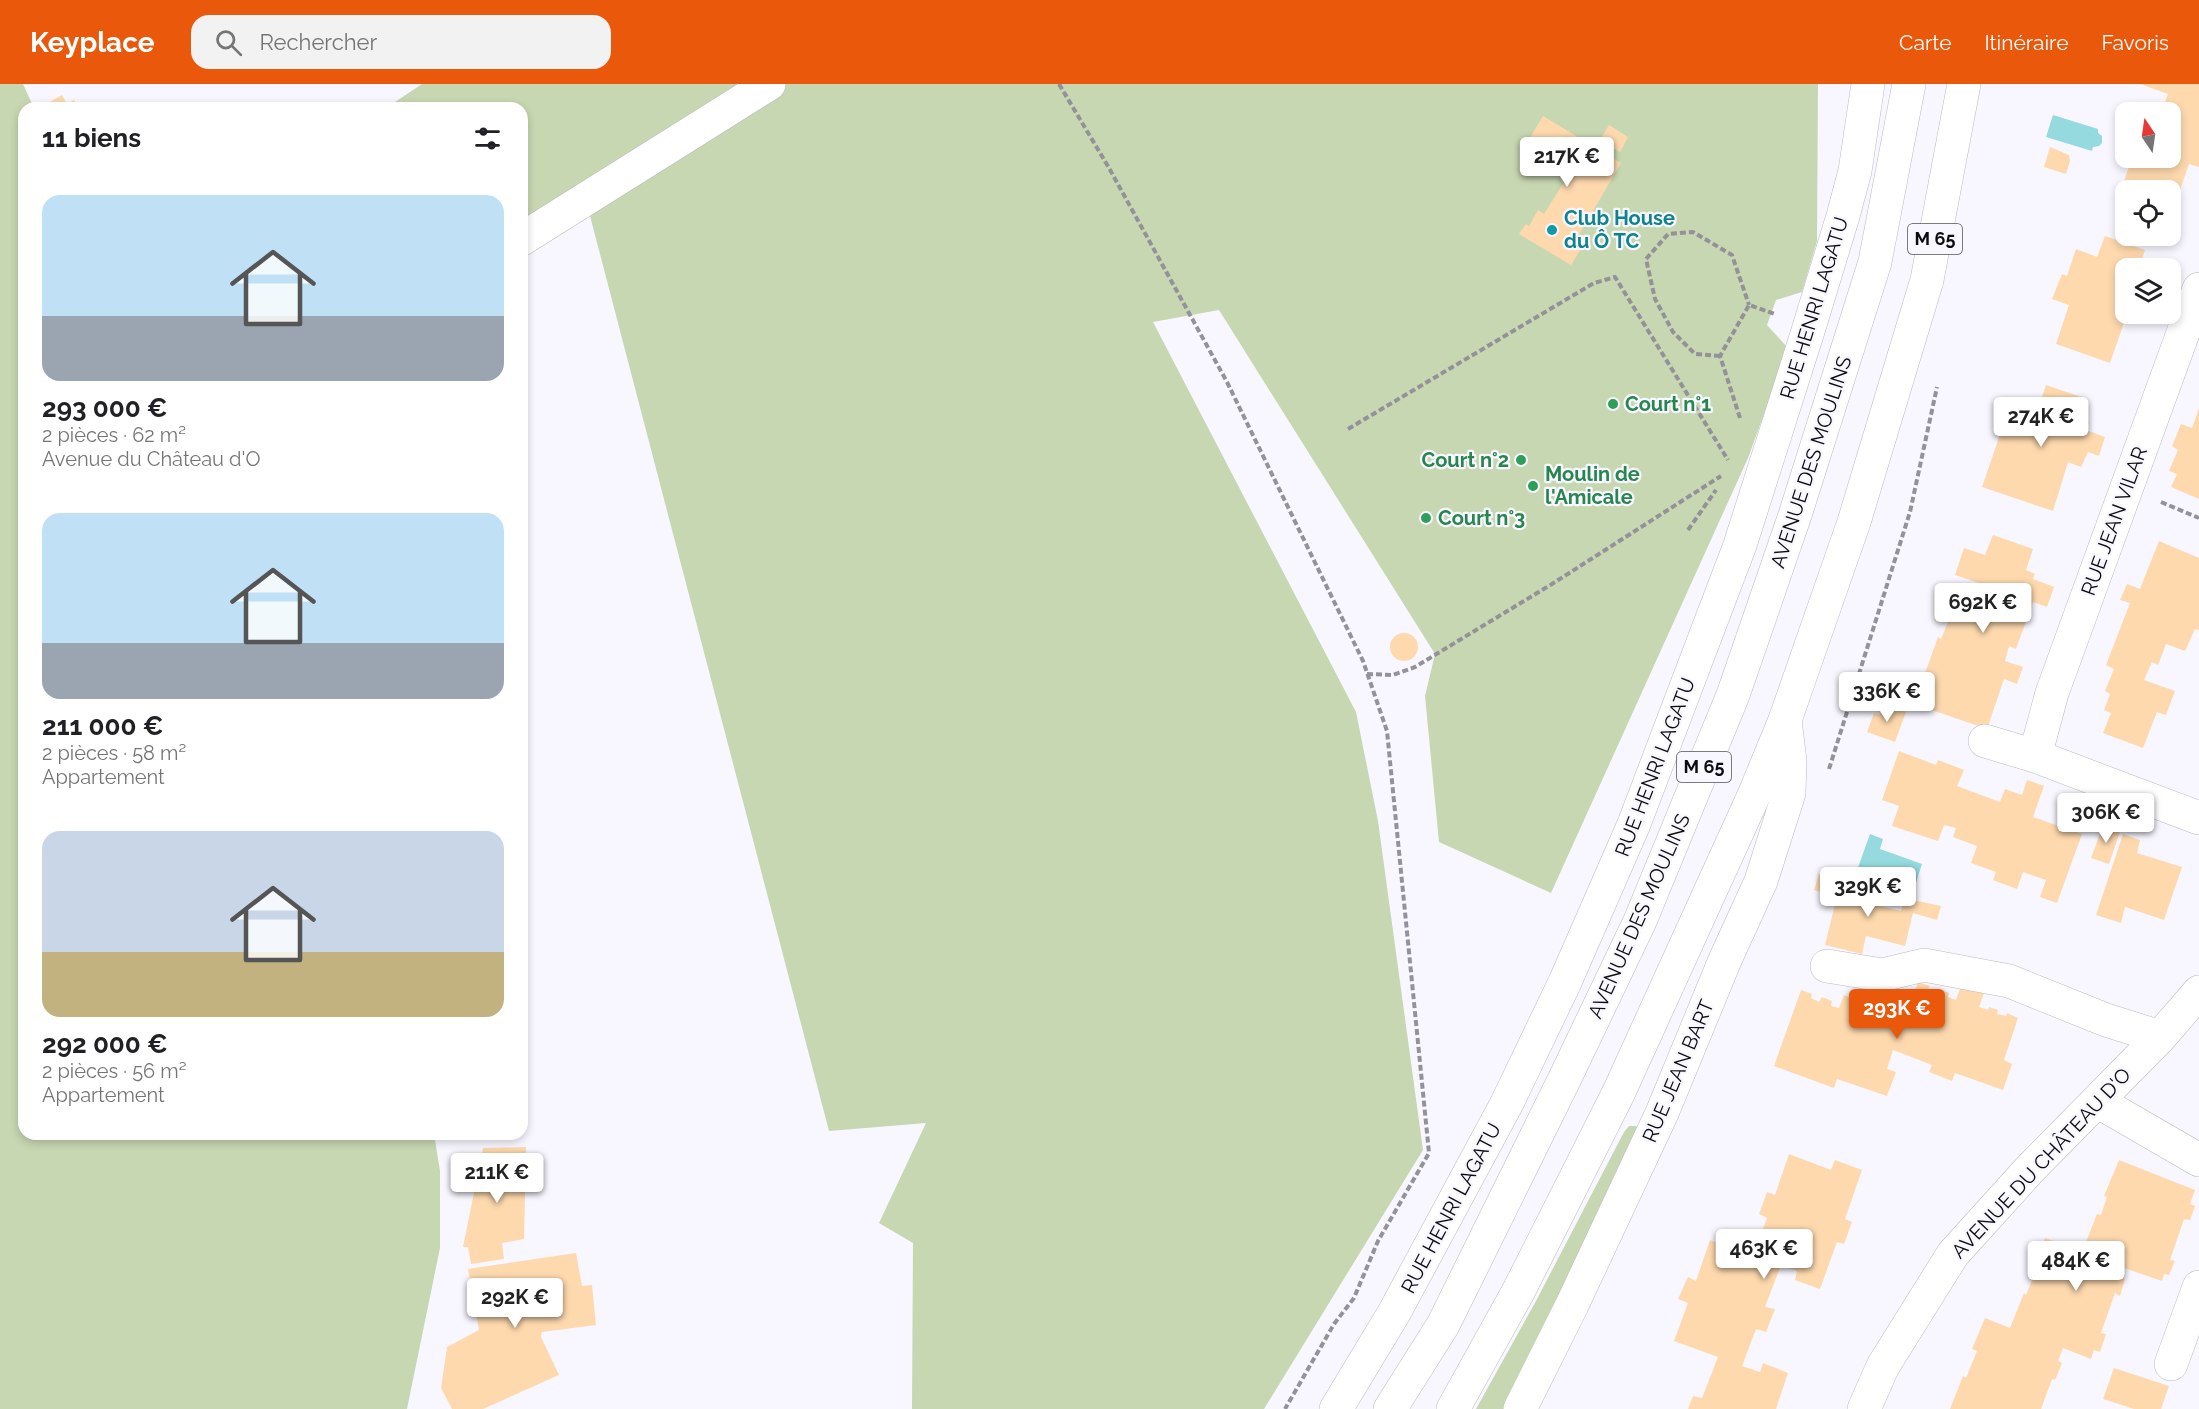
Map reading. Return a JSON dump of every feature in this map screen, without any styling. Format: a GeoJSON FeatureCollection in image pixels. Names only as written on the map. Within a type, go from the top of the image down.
{"type":"FeatureCollection","features":[{"type":"Feature","properties":{"kind":"street"},"geometry":{"type":"LineString","coordinates":[[528,236],[769,84]]}},
{"type":"Feature","properties":{"kind":"street","name":"RUE HENRI LAGATU"},"geometry":{"type":"LineString","coordinates":[[1336,1409],[1394,1313],[1507,1103],[1565,982],[1630,835],[1740,545],[1808,331],[1855,171],[1868,84]]}},
{"type":"Feature","properties":{"kind":"street","name":"AVENUE DES MOULINS"},"geometry":{"type":"LineString","coordinates":[[1390,1409],[1443,1325],[1566,1077],[1640,921],[1733,695],[1802,493],[1875,262],[1909,84]]}},
{"type":"Feature","properties":{"kind":"street","name":"M 65"},"geometry":{"type":"LineString","coordinates":[[1453,1409],[1518,1292],[1618,1094],[1755,793],[1785,720],[1854,522],[1928,280],[1964,84]]}},
{"type":"Feature","properties":{"kind":"street","name":"RUE JEAN VILAR"},"geometry":{"type":"LineString","coordinates":[[2035,756],[2052,693],[2199,289]]}},
{"type":"Feature","properties":{"kind":"street","name":"RUE JEAN BART"},"geometry":{"type":"LineString","coordinates":[[1520,1409],[1577,1295],[1662,1113],[1725,960],[1761,881],[1789,793],[1790,761],[1785,720]]}},
{"type":"Feature","properties":{"kind":"street"},"geometry":{"type":"LineString","coordinates":[[1984,741],[2035,756],[2199,818]]}},
{"type":"Feature","properties":{"kind":"street"},"geometry":{"type":"LineString","coordinates":[[1827,966],[1882,975],[1924,965],[2009,981],[2106,1020],[2160,1037]]}},
{"type":"Feature","properties":{"kind":"street","name":"AVENUE DU CHÂTEAU D'O"},"geometry":{"type":"LineString","coordinates":[[1864,1409],[1883,1366],[1953,1254],[2030,1169],[2160,1037],[2199,992]]}},
{"type":"Feature","properties":{"kind":"street"},"geometry":{"type":"LineString","coordinates":[[2097,1101],[2199,1160]]}},
{"type":"Feature","properties":{"kind":"street"},"geometry":{"type":"LineString","coordinates":[[2171,1364],[2199,1287]]}},
{"type":"Feature","properties":{"kind":"path"},"geometry":{"type":"LineString","coordinates":[[1059,84],[1109,168],[1227,382],[1363,661],[1387,731],[1429,1153],[1378,1241],[1354,1298],[1334,1324],[1284,1409]]}},
{"type":"Feature","properties":{"kind":"path"},"geometry":{"type":"LineString","coordinates":[[1720,356],[1695,354],[1673,332],[1655,299],[1646,259],[1668,234],[1693,232],[1732,255],[1749,305],[1720,356],[1740,419]]}},
{"type":"Feature","properties":{"kind":"path"},"geometry":{"type":"LineString","coordinates":[[1348,429],[1594,283],[1615,278],[1732,466],[1735,457]]}},
{"type":"Feature","properties":{"kind":"path"},"geometry":{"type":"LineString","coordinates":[[1749,305],[1771,312],[1808,331]]}},
{"type":"Feature","properties":{"kind":"path"},"geometry":{"type":"LineString","coordinates":[[1367,674],[1393,675],[1415,668],[1726,474],[1688,530]]}},
{"type":"Feature","properties":{"kind":"green space"},"geometry":{"type":"Polygon","coordinates":[[[0,84],[23,84],[31,102],[18,102],[18,1140],[435,1140],[440,1171],[440,1248],[407,1409],[0,1409],[0,84]]]}},
{"type":"Feature","properties":{"kind":"green space"},"geometry":{"type":"Polygon","coordinates":[[[422,84],[1818,84],[1817,241],[1802,292],[1776,300],[1767,325],[1788,348],[1748,458],[1551,893],[1439,842],[1425,696],[1435,654],[1219,310],[1153,322],[1356,712],[1378,821],[1423,1150],[1264,1409],[912,1409],[913,1243],[879,1223],[926,1123],[829,1131],[589,212],[528,250],[528,102],[395,102],[422,84]]]}},
{"type":"Feature","properties":{"kind":"green space"},"geometry":{"type":"Polygon","coordinates":[[[1629,1126],[1636,1126],[1638,1130],[1560,1304],[1503,1409],[1476,1409],[1536,1301],[1624,1132],[1629,1126]]]}},
{"type":"Feature","properties":{"kind":"water"},"geometry":{"type":"Polygon","coordinates":[[[2053,115],[2098,129],[2098,133],[2102,136],[2102,143],[2093,147],[2092,151],[2046,137],[2053,115]]]}},
{"type":"Feature","properties":{"kind":"water"},"geometry":{"type":"Polygon","coordinates":[[[1870,834],[1883,839],[1880,849],[1922,864],[1913,892],[1856,873],[1870,834]]]}},
{"type":"Feature","properties":{"kind":"building"},"geometry":{"type":"Polygon","coordinates":[[[2140,84],[2199,84],[2199,167],[2189,164],[2181,187],[2181,180],[2124,180],[2129,168],[2181,168],[2181,102],[2165,102],[2168,94],[2140,84]]]}},
{"type":"Feature","properties":{"kind":"building"},"geometry":{"type":"Polygon","coordinates":[[[62,95],[66,102],[50,102],[62,95]]]}},
{"type":"Feature","properties":{"kind":"building"},"geometry":{"type":"Polygon","coordinates":[[[1543,116],[1621,163],[1577,238],[1585,242],[1571,265],[1519,234],[1526,224],[1529,226],[1538,210],[1544,214],[1566,179],[1522,151],[1543,116]]]}},
{"type":"Feature","properties":{"kind":"building"},"geometry":{"type":"Polygon","coordinates":[[[1609,125],[1628,137],[1620,152],[1600,140],[1609,125]]]}},
{"type":"Feature","properties":{"kind":"building"},"geometry":{"type":"Polygon","coordinates":[[[2050,147],[2069,155],[2070,161],[2066,174],[2044,167],[2050,147]]]}},
{"type":"Feature","properties":{"kind":"building"},"geometry":{"type":"Polygon","coordinates":[[[2105,236],[2115,240],[2115,246],[2134,246],[2145,250],[2142,258],[2115,258],[2115,324],[2124,324],[2110,363],[2056,344],[2069,305],[2052,299],[2062,274],[2067,276],[2076,249],[2097,257],[2105,236]]]}},
{"type":"Feature","properties":{"kind":"building"},"geometry":{"type":"Polygon","coordinates":[[[2046,385],[2087,399],[2080,419],[2089,422],[2086,430],[2105,437],[2099,456],[2088,452],[2081,467],[2068,462],[2053,511],[1982,487],[2004,423],[2009,424],[2018,398],[2039,405],[2046,385]]]}},
{"type":"Feature","properties":{"kind":"building"},"geometry":{"type":"Polygon","coordinates":[[[2199,408],[2199,499],[2171,487],[2177,474],[2169,471],[2178,450],[2172,446],[2181,424],[2192,428],[2199,408]]]}},
{"type":"Feature","properties":{"kind":"building"},"geometry":{"type":"Polygon","coordinates":[[[1993,535],[2033,549],[2026,570],[2035,574],[2033,579],[2054,587],[2047,607],[2033,602],[2016,649],[2009,646],[2005,661],[2023,667],[2017,684],[2004,679],[1987,729],[1914,704],[1938,637],[1941,639],[1959,595],[1979,601],[1980,598],[1986,600],[1991,587],[1955,575],[1964,548],[1985,555],[1993,535]]]}},
{"type":"Feature","properties":{"kind":"building"},"geometry":{"type":"Polygon","coordinates":[[[2159,541],[2199,558],[2199,630],[2195,629],[2185,651],[2166,644],[2158,665],[2152,662],[2144,680],[2175,691],[2166,715],[2157,712],[2143,748],[2103,733],[2111,713],[2104,710],[2110,694],[2105,691],[2114,669],[2106,665],[2130,603],[2120,600],[2127,584],[2140,589],[2159,541]]]}},
{"type":"Feature","properties":{"kind":"building"},"geometry":{"type":"Polygon","coordinates":[[[1404,633],[1414,637],[1418,647],[1414,657],[1404,661],[1394,657],[1390,647],[1394,637],[1404,633]]]}},
{"type":"Feature","properties":{"kind":"building"},"geometry":{"type":"Polygon","coordinates":[[[1884,704],[1906,712],[1895,742],[1867,732],[1874,713],[1880,715],[1884,704]]]}},
{"type":"Feature","properties":{"kind":"building"},"geometry":{"type":"Polygon","coordinates":[[[1899,751],[1936,765],[1938,760],[1964,770],[1957,786],[2000,802],[2005,789],[2022,795],[2027,780],[2044,786],[2033,817],[2082,834],[2057,903],[2040,897],[2046,880],[2023,872],[2017,889],[1993,880],[1996,872],[1971,863],[1977,846],[1953,837],[1956,828],[1944,825],[1938,841],[1892,826],[1899,806],[1882,800],[1899,751]]]}},
{"type":"Feature","properties":{"kind":"building"},"geometry":{"type":"Polygon","coordinates":[[[2104,823],[2121,829],[2109,864],[2091,858],[2104,823]]]}},
{"type":"Feature","properties":{"kind":"building"},"geometry":{"type":"Polygon","coordinates":[[[2123,834],[2140,840],[2137,853],[2182,867],[2164,920],[2125,907],[2121,923],[2096,915],[2123,834]]]}},
{"type":"Feature","properties":{"kind":"building"},"geometry":{"type":"Polygon","coordinates":[[[1819,874],[1847,880],[1843,897],[1901,911],[1904,898],[1941,906],[1937,920],[1913,913],[1905,946],[1866,936],[1862,954],[1825,945],[1837,896],[1814,890],[1819,874]]]}},
{"type":"Feature","properties":{"kind":"building"},"geometry":{"type":"Polygon","coordinates":[[[1918,982],[1930,986],[1928,989],[1938,993],[1939,989],[1949,993],[1948,997],[1956,1000],[1961,986],[1984,993],[1979,1007],[1988,1010],[1989,1007],[1998,1010],[1997,1014],[2006,1016],[2007,1013],[2018,1018],[2004,1060],[2012,1064],[2003,1090],[1955,1073],[1952,1081],[1929,1072],[1932,1065],[1893,1050],[1887,1069],[1896,1072],[1887,1096],[1837,1079],[1834,1088],[1774,1066],[1801,990],[1812,994],[1811,998],[1819,1002],[1822,997],[1832,1001],[1831,1006],[1839,1008],[1844,995],[1851,998],[1853,993],[1860,996],[1859,1001],[1866,1003],[1862,1016],[1870,1019],[1871,1015],[1882,1018],[1887,1025],[1890,1021],[1901,1026],[1918,982]]]}},
{"type":"Feature","properties":{"kind":"building"},"geometry":{"type":"Polygon","coordinates":[[[526,1147],[524,1239],[502,1243],[504,1259],[471,1264],[468,1247],[463,1247],[483,1148],[526,1147]]]}},
{"type":"Feature","properties":{"kind":"building"},"geometry":{"type":"Polygon","coordinates":[[[1789,1154],[1831,1170],[1835,1160],[1862,1170],[1845,1219],[1852,1222],[1844,1244],[1837,1242],[1820,1289],[1795,1280],[1797,1271],[1781,1265],[1765,1307],[1775,1309],[1766,1332],[1756,1329],[1742,1366],[1760,1372],[1763,1363],[1788,1373],[1776,1409],[1688,1409],[1693,1396],[1702,1398],[1718,1357],[1674,1341],[1688,1303],[1678,1299],[1688,1277],[1696,1281],[1710,1240],[1753,1255],[1767,1218],[1759,1214],[1767,1192],[1775,1195],[1789,1154]]]}},
{"type":"Feature","properties":{"kind":"building"},"geometry":{"type":"Polygon","coordinates":[[[2119,1160],[2195,1190],[2190,1204],[2195,1206],[2190,1220],[2184,1219],[2170,1260],[2175,1261],[2169,1275],[2164,1274],[2162,1281],[2124,1268],[2120,1277],[2125,1279],[2120,1296],[2115,1293],[2101,1333],[2106,1334],[2100,1352],[2094,1350],[2091,1359],[2063,1348],[2058,1361],[2062,1363],[2055,1380],[2052,1379],[2041,1409],[1950,1409],[1963,1376],[1966,1378],[1977,1351],[1972,1349],[1985,1318],[2010,1328],[2035,1273],[2032,1271],[2045,1238],[2082,1252],[2097,1214],[2101,1215],[2107,1197],[2104,1196],[2119,1160]]]}},
{"type":"Feature","properties":{"kind":"building"},"geometry":{"type":"Polygon","coordinates":[[[576,1253],[582,1286],[592,1285],[596,1325],[542,1332],[541,1337],[559,1375],[483,1409],[452,1409],[441,1388],[447,1347],[479,1330],[468,1269],[576,1253]]]}},
{"type":"Feature","properties":{"kind":"building"},"geometry":{"type":"Polygon","coordinates":[[[2114,1368],[2169,1386],[2161,1409],[2134,1409],[2103,1399],[2114,1368]]]}},
{"type":"Feature","properties":{"kind":"place","name":"Club House du Ô TC"},"geometry":{"type":"Point","coordinates":[1552,230]}},
{"type":"Feature","properties":{"kind":"place","name":"Court n°1"},"geometry":{"type":"Point","coordinates":[1613,404]}},
{"type":"Feature","properties":{"kind":"place","name":"Court n°2"},"geometry":{"type":"Point","coordinates":[1521,460]}},
{"type":"Feature","properties":{"kind":"place","name":"Moulin de l'Amicale"},"geometry":{"type":"Point","coordinates":[1533,486]}},
{"type":"Feature","properties":{"kind":"place","name":"Court n°3"},"geometry":{"type":"Point","coordinates":[1426,518]}}]}
